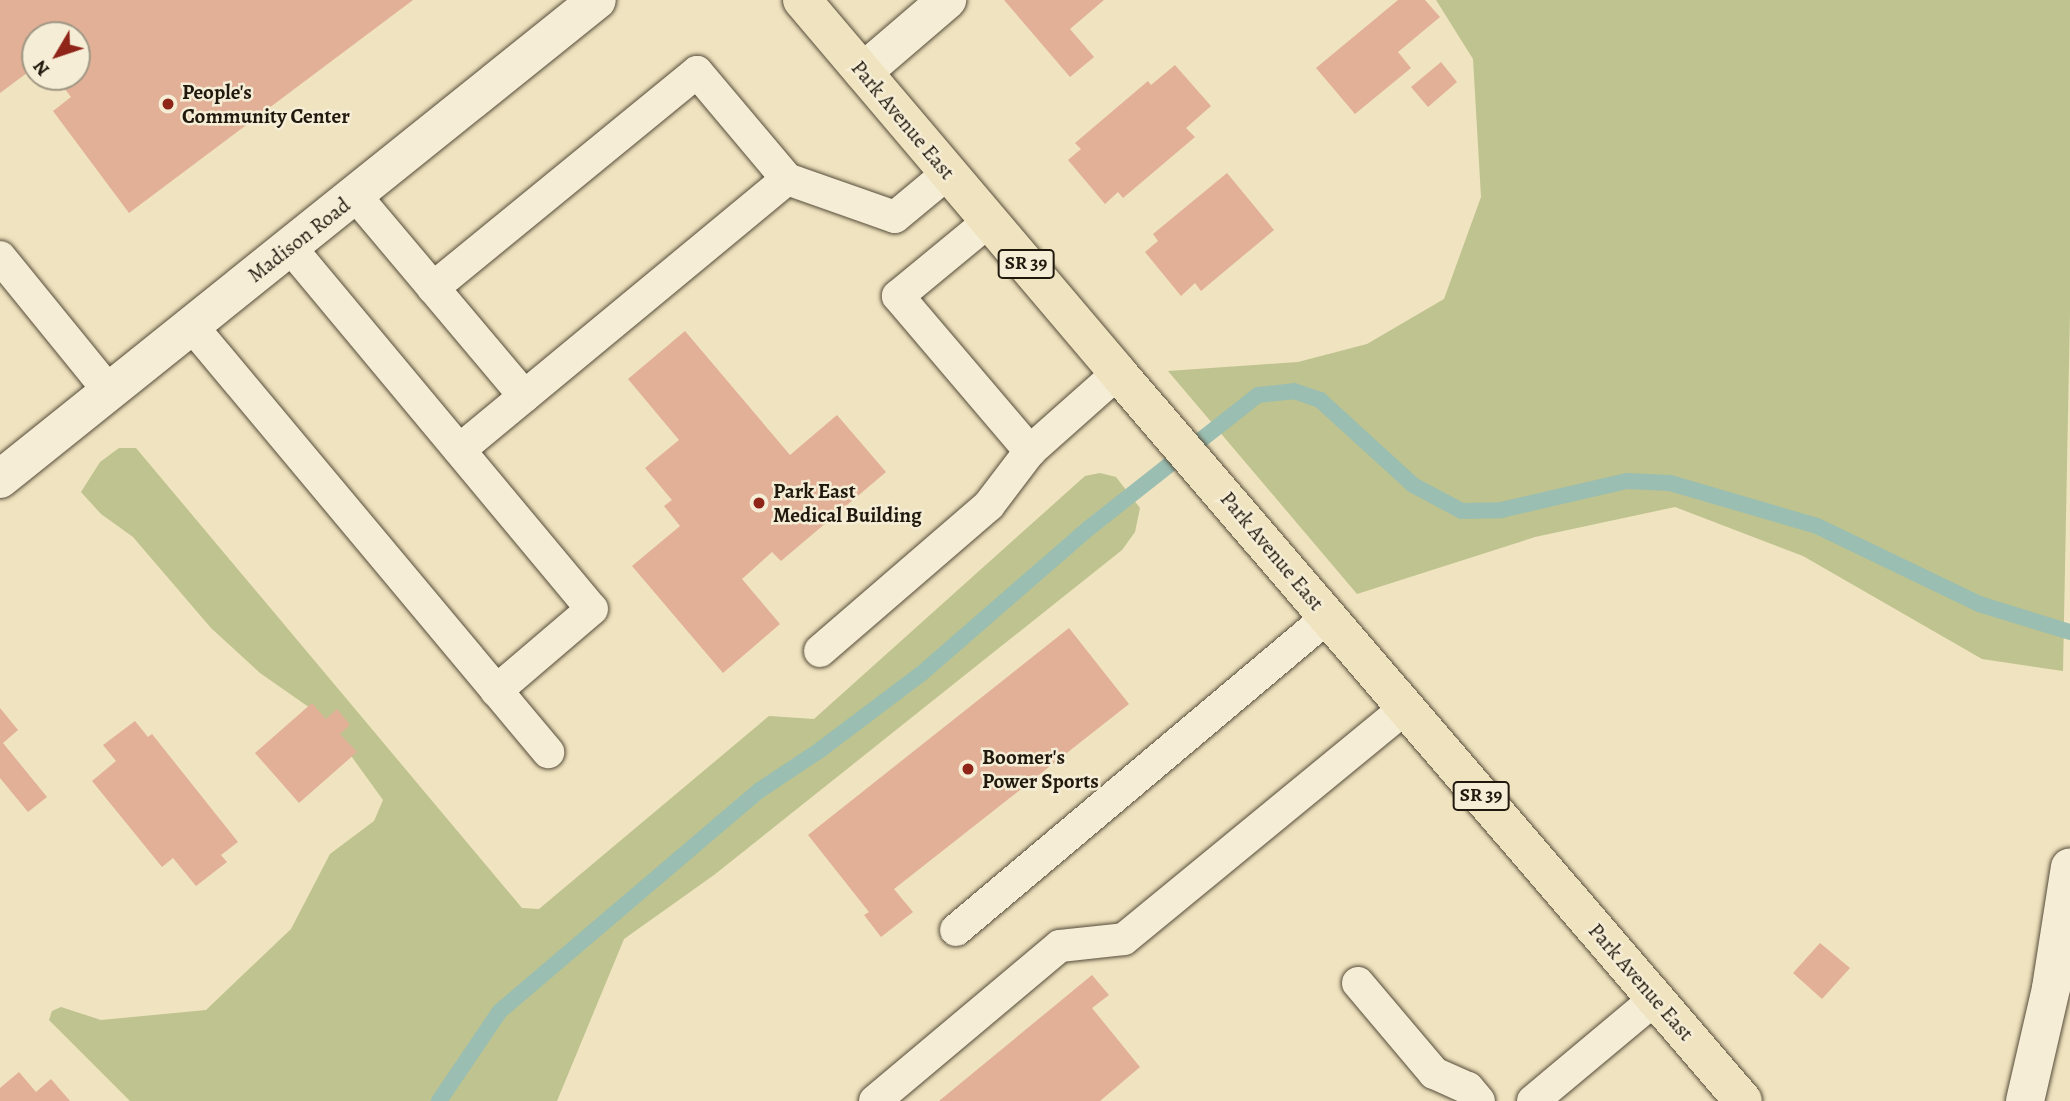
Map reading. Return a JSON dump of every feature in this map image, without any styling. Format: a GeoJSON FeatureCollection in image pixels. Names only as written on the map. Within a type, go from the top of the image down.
{"type":"FeatureCollection","features":[{"type":"Feature","properties":{"kind":"main road","name":"Park Avenue East"},"geometry":{"type":"LineString","coordinates":[[802,0],[1405,708],[1656,998],[1730,1096]]}},
{"type":"Feature","properties":{"kind":"street","name":"Madison Road"},"geometry":{"type":"LineString","coordinates":[[0,478],[597,0]]}},
{"type":"Feature","properties":{"kind":"street"},"geometry":{"type":"LineString","coordinates":[[863,72],[947,0]]}},
{"type":"Feature","properties":{"kind":"street"},"geometry":{"type":"LineString","coordinates":[[2025,1101],[2048,1000],[2070,867]]}},
{"type":"Feature","properties":{"kind":"lane"},"geometry":{"type":"LineString","coordinates":[[433,288],[697,72],[787,179],[895,217],[948,173]]}},
{"type":"Feature","properties":{"kind":"lane"},"geometry":{"type":"LineString","coordinates":[[459,450],[787,179]]}},
{"type":"Feature","properties":{"kind":"lane"},"geometry":{"type":"LineString","coordinates":[[355,195],[524,396]]}},
{"type":"Feature","properties":{"kind":"lane"},"geometry":{"type":"LineString","coordinates":[[989,221],[898,296],[1030,451]]}},
{"type":"Feature","properties":{"kind":"lane"},"geometry":{"type":"LineString","coordinates":[[290,247],[592,609],[496,691]]}},
{"type":"Feature","properties":{"kind":"lane"},"geometry":{"type":"LineString","coordinates":[[0,257],[109,391]]}},
{"type":"Feature","properties":{"kind":"lane"},"geometry":{"type":"LineString","coordinates":[[191,325],[548,752]]}},
{"type":"Feature","properties":{"kind":"lane"},"geometry":{"type":"LineString","coordinates":[[820,651],[989,505],[1030,451],[1128,384]]}},
{"type":"Feature","properties":{"kind":"lane"},"geometry":{"type":"LineString","coordinates":[[956,930],[1328,617]]}},
{"type":"Feature","properties":{"kind":"lane"},"geometry":{"type":"LineString","coordinates":[[875,1101],[1060,946],[1124,939],[1405,708]]}},
{"type":"Feature","properties":{"kind":"lane"},"geometry":{"type":"LineString","coordinates":[[1358,983],[1434,1073],[1468,1088],[1479,1101]]}},
{"type":"Feature","properties":{"kind":"lane"},"geometry":{"type":"LineString","coordinates":[[1533,1101],[1656,998]]}},
{"type":"Feature","properties":{"kind":"green space"},"geometry":{"type":"Polygon","coordinates":[[[1436,0],[2070,0],[2070,311],[2063,671],[1982,659],[1803,556],[1675,507],[1535,537],[1357,594],[1168,371],[1298,362],[1367,344],[1444,299],[1481,197],[1473,59],[1436,0]]]}},
{"type":"Feature","properties":{"kind":"green space"},"geometry":{"type":"Polygon","coordinates":[[[119,448],[136,448],[522,908],[539,909],[769,716],[814,719],[1085,476],[1100,473],[1116,477],[1140,508],[1135,532],[1122,550],[714,875],[624,939],[557,1101],[130,1101],[49,1020],[52,1011],[61,1007],[101,1020],[206,1010],[291,929],[330,854],[374,821],[383,800],[323,717],[260,673],[211,628],[133,537],[101,514],[81,492],[100,462],[119,448]]]}},
{"type":"Feature","properties":{"kind":"building","name":"People's Community Center"},"geometry":{"type":"Polygon","coordinates":[[[0,0],[413,0],[129,213],[53,111],[71,97],[66,91],[91,91],[91,21],[21,21],[21,77],[0,93],[0,0]]]}},
{"type":"Feature","properties":{"kind":"building"},"geometry":{"type":"Polygon","coordinates":[[[1004,0],[1104,0],[1070,29],[1094,57],[1070,77],[1004,0]]]}},
{"type":"Feature","properties":{"kind":"building"},"geometry":{"type":"Polygon","coordinates":[[[1398,0],[1425,0],[1440,17],[1398,52],[1411,68],[1355,114],[1316,68],[1398,0]]]}},
{"type":"Feature","properties":{"kind":"building"},"geometry":{"type":"Polygon","coordinates":[[[1441,62],[1457,82],[1428,107],[1411,87],[1441,62]]]}},
{"type":"Feature","properties":{"kind":"building"},"geometry":{"type":"Polygon","coordinates":[[[1175,65],[1211,106],[1186,128],[1195,137],[1123,198],[1118,192],[1105,204],[1068,160],[1081,149],[1075,143],[1148,81],[1151,85],[1175,65]]]}},
{"type":"Feature","properties":{"kind":"building"},"geometry":{"type":"Polygon","coordinates":[[[1227,173],[1274,230],[1201,291],[1195,283],[1181,296],[1145,252],[1158,241],[1153,234],[1227,173]]]}},
{"type":"Feature","properties":{"kind":"building","name":"Park East Medical Building"},"geometry":{"type":"Polygon","coordinates":[[[685,331],[790,455],[837,415],[886,472],[781,561],[772,552],[742,579],[780,624],[723,673],[632,566],[680,526],[664,506],[672,500],[645,468],[679,440],[628,379],[685,331]]]}},
{"type":"Feature","properties":{"kind":"building","name":"Boomer's Power Sports"},"geometry":{"type":"Polygon","coordinates":[[[1069,628],[1129,704],[894,889],[913,912],[881,937],[864,915],[869,912],[808,835],[1069,628]]]}},
{"type":"Feature","properties":{"kind":"building"},"geometry":{"type":"Polygon","coordinates":[[[312,703],[326,719],[337,709],[350,725],[340,734],[357,752],[299,803],[255,753],[312,703]]]}},
{"type":"Feature","properties":{"kind":"building"},"geometry":{"type":"Polygon","coordinates":[[[0,708],[18,730],[3,743],[47,797],[28,812],[0,778],[0,708]]]}},
{"type":"Feature","properties":{"kind":"building"},"geometry":{"type":"Polygon","coordinates":[[[135,721],[148,737],[152,734],[238,842],[221,855],[227,862],[196,886],[173,858],[162,867],[92,781],[116,761],[103,745],[135,721]]]}},
{"type":"Feature","properties":{"kind":"building"},"geometry":{"type":"Polygon","coordinates":[[[1820,943],[1850,968],[1822,999],[1793,973],[1820,943]]]}},
{"type":"Feature","properties":{"kind":"building"},"geometry":{"type":"Polygon","coordinates":[[[1092,975],[1109,995],[1092,1008],[1140,1067],[1100,1101],[939,1101],[1092,975]]]}},
{"type":"Feature","properties":{"kind":"building"},"geometry":{"type":"Polygon","coordinates":[[[19,1072],[36,1092],[51,1079],[70,1101],[0,1101],[0,1088],[19,1072]]]}},
{"type":"Feature","properties":{"kind":"waterway"},"geometry":{"type":"LineString","coordinates":[[439,1101],[500,1011],[760,790],[820,750],[921,674],[1089,528],[1258,395],[1294,391],[1320,400],[1413,485],[1462,511],[1501,510],[1627,481],[1670,483],[1817,526],[1979,604],[2070,632]]}},
{"type":"Feature","properties":{"kind":"place","name":"People's Community Center"},"geometry":{"type":"Point","coordinates":[168,104]}},
{"type":"Feature","properties":{"kind":"place","name":"Park East Medical Building"},"geometry":{"type":"Point","coordinates":[759,503]}},
{"type":"Feature","properties":{"kind":"place","name":"Boomer's Power Sports"},"geometry":{"type":"Point","coordinates":[968,769]}}]}
